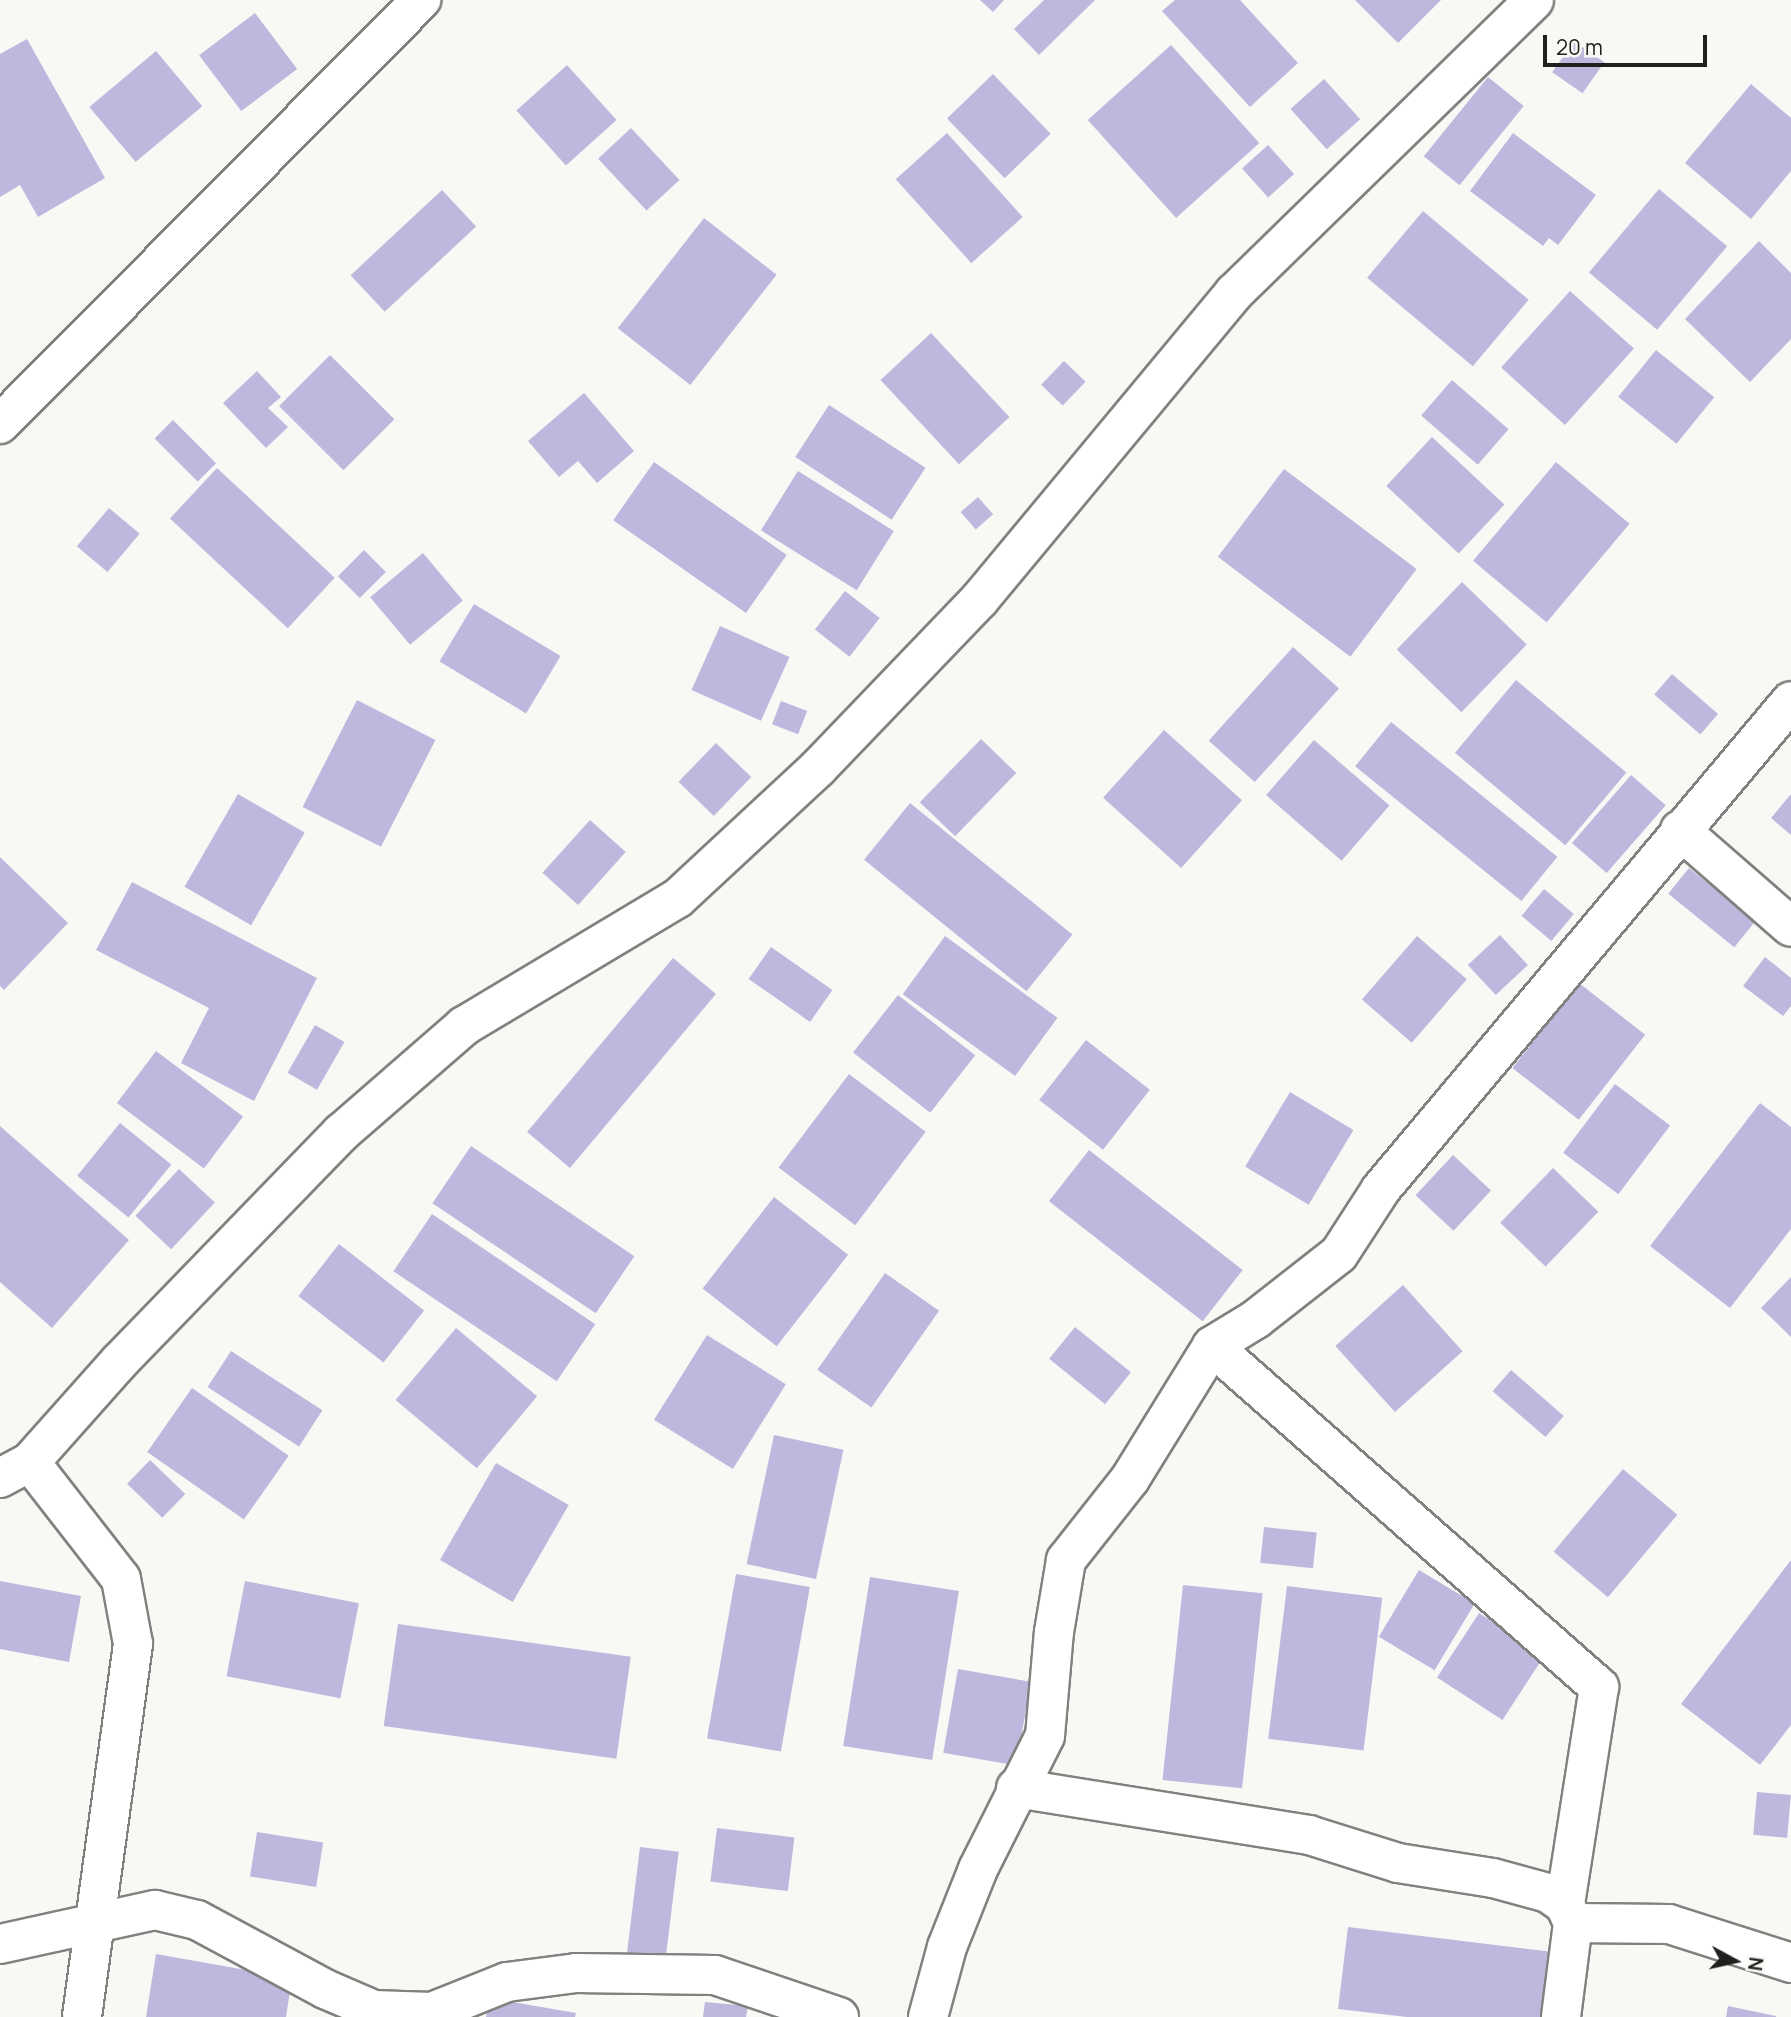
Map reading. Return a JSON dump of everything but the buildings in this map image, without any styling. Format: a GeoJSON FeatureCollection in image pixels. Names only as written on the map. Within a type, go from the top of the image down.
{"type":"FeatureCollection","features":[{"type":"Feature","properties":{"kind":"street"},"geometry":{"type":"LineString","coordinates":[[0,424],[421,0]]}},
{"type":"Feature","properties":{"kind":"street"},"geometry":{"type":"LineString","coordinates":[[82,2017],[133,1644],[121,1578],[15,1470],[341,1133],[464,1027],[678,898],[818,768],[980,599],[1234,293],[1534,0]]}},
{"type":"Feature","properties":{"kind":"street"},"geometry":{"type":"LineString","coordinates":[[928,2017],[947,1947],[1016,1788],[1045,1736],[1054,1632],[1066,1560],[1130,1479],[1212,1346],[1256,1320],[1339,1254],[1381,1189],[1791,701]]}},
{"type":"Feature","properties":{"kind":"street"},"geometry":{"type":"LineString","coordinates":[[1680,831],[1791,927]]}},
{"type":"Feature","properties":{"kind":"street"},"geometry":{"type":"LineString","coordinates":[[1212,1346],[1599,1687],[1569,1914],[1562,2017]]}},
{"type":"Feature","properties":{"kind":"street"},"geometry":{"type":"LineString","coordinates":[[1016,1788],[1309,1835],[1398,1863],[1504,1881],[1548,1893],[1569,1914],[1669,1924],[1791,1963]]}},
{"type":"Feature","properties":{"kind":"street"},"geometry":{"type":"LineString","coordinates":[[0,1944],[155,1910],[197,1920],[325,1989],[374,2010],[432,2012],[507,1982],[576,1973],[715,1975],[839,2017]]}}]}
